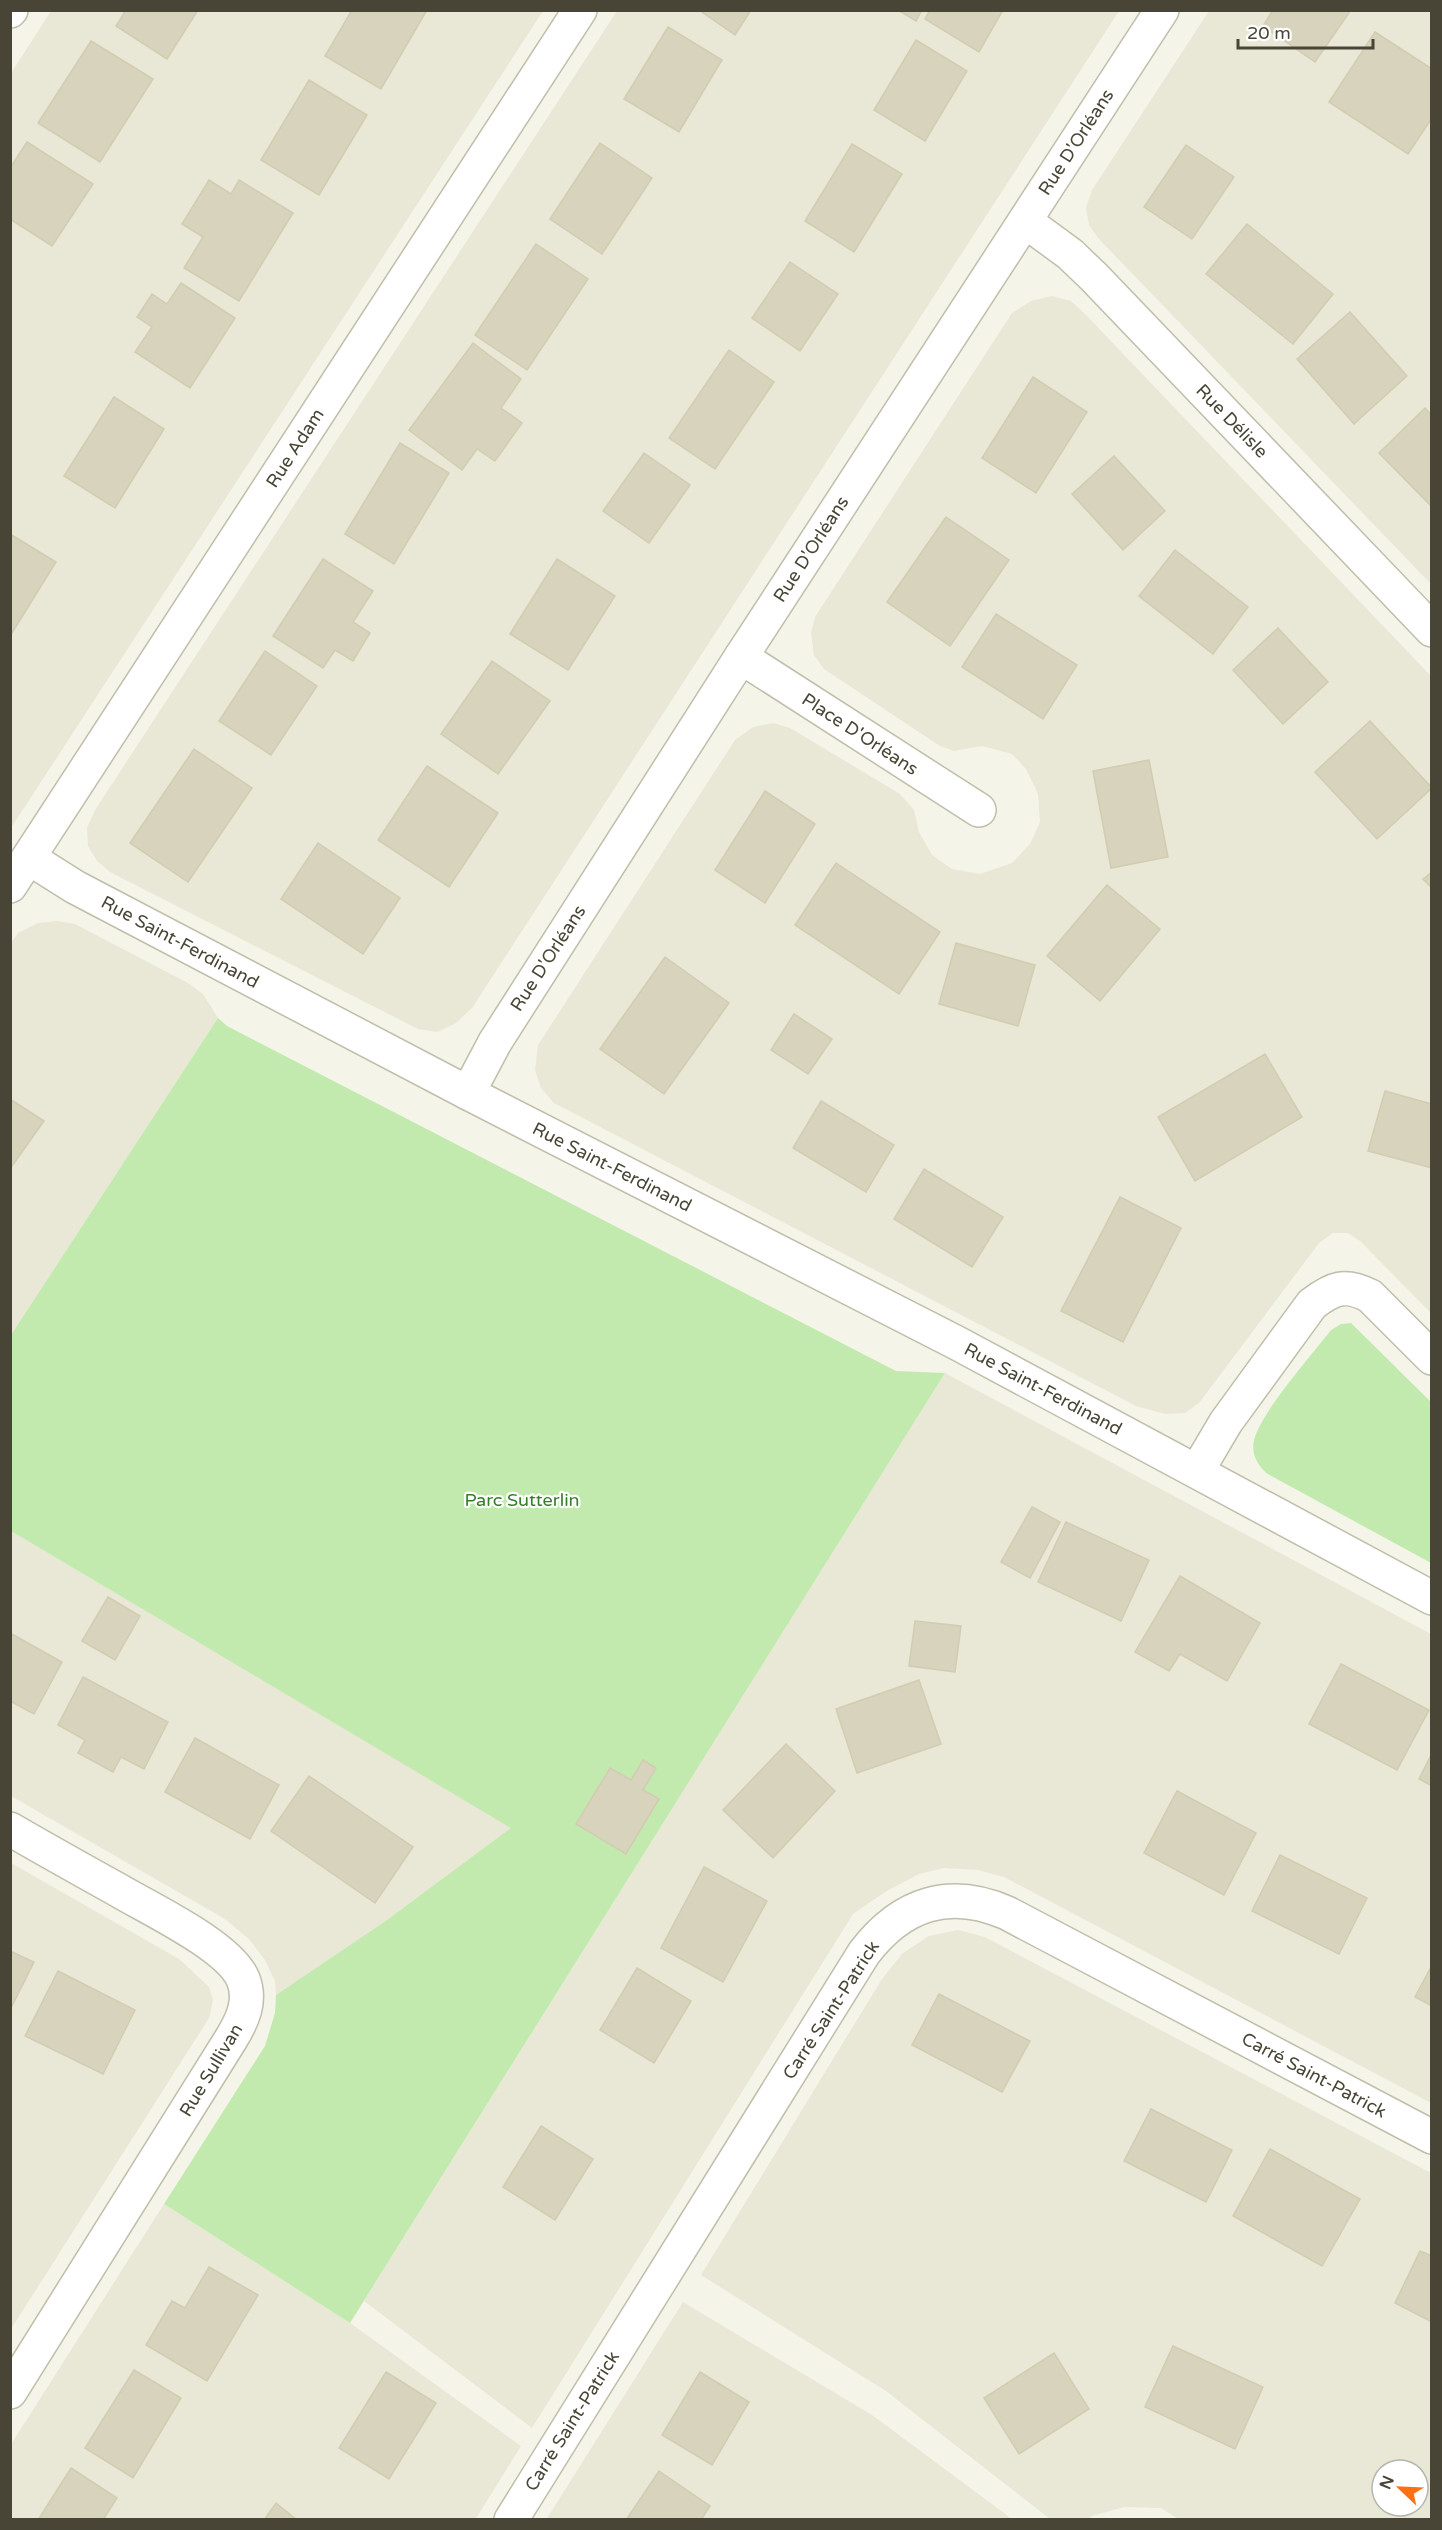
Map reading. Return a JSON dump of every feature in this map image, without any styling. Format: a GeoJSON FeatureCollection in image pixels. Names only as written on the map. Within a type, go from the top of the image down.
{"type":"FeatureCollection","features":[{"type":"Feature","properties":{"kind":"street","name":"Rue Adam"},"geometry":{"type":"LineString","coordinates":[[10,886],[580,10]]}},
{"type":"Feature","properties":{"kind":"street","name":"Rue D'Orléans"},"geometry":{"type":"LineString","coordinates":[[468,1093],[495,1042],[741,657],[1162,10]]}},
{"type":"Feature","properties":{"kind":"street","name":"Rue Délisle"},"geometry":{"type":"LineString","coordinates":[[1025,221],[1079,262],[1431,630]]}},
{"type":"Feature","properties":{"kind":"street","name":"Place D'Orléans"},"geometry":{"type":"LineString","coordinates":[[741,657],[980,810]]}},
{"type":"Feature","properties":{"kind":"street","name":"Rue Saint-Ferdinand"},"geometry":{"type":"LineString","coordinates":[[29,858],[75,886],[468,1093],[957,1343],[1431,1598]]}},
{"type":"Feature","properties":{"kind":"street"},"geometry":{"type":"LineString","coordinates":[[1197,1471],[1226,1422],[1312,1304],[1326,1293],[1341,1288],[1358,1290],[1370,1296],[1431,1358]]}},
{"type":"Feature","properties":{"kind":"street","name":"Rue Sullivan"},"geometry":{"type":"LineString","coordinates":[[10,1829],[203,1939],[237,1968],[246,1992],[246,2007],[241,2023],[10,2392]]}},
{"type":"Feature","properties":{"kind":"street","name":"Carré Saint-Patrick"},"geometry":{"type":"LineString","coordinates":[[511,2520],[864,1953],[890,1926],[926,1905],[948,1900],[970,1900],[1007,1913],[1431,2138]]}},
{"type":"Feature","properties":{"kind":"shaded area"},"geometry":{"type":"Polygon","coordinates":[[[51,11],[543,11],[11,828],[11,73],[51,11]]]}},
{"type":"Feature","properties":{"kind":"shaded area"},"geometry":{"type":"Polygon","coordinates":[[[617,11],[1119,11],[472,1008],[456,1023],[437,1032],[418,1029],[110,872],[97,861],[88,846],[87,828],[95,810],[617,11]]]}},
{"type":"Feature","properties":{"kind":"shaded area"},"geometry":{"type":"Polygon","coordinates":[[[1209,11],[1431,11],[1431,584],[1098,238],[1089,225],[1086,208],[1092,190],[1209,11]]]}},
{"type":"Feature","properties":{"kind":"shaded area"},"geometry":{"type":"Polygon","coordinates":[[[1052,296],[1071,301],[1086,315],[1431,676],[1431,1313],[1360,1241],[1348,1233],[1333,1233],[1319,1243],[1199,1403],[1185,1413],[1165,1414],[1136,1406],[554,1103],[541,1088],[535,1070],[538,1045],[735,740],[753,727],[773,723],[790,728],[900,794],[914,810],[919,832],[932,855],[952,869],[980,874],[1012,863],[1030,844],[1040,822],[1038,794],[1026,769],[1012,754],[982,746],[954,751],[940,746],[824,669],[814,655],[811,633],[815,617],[1012,313],[1031,301],[1052,296]]]}},
{"type":"Feature","properties":{"kind":"shaded area"},"geometry":{"type":"Polygon","coordinates":[[[57,921],[75,924],[188,983],[203,994],[218,1018],[11,1335],[11,943],[18,933],[38,923],[57,921]]]}},
{"type":"Feature","properties":{"kind":"shaded area"},"geometry":{"type":"Polygon","coordinates":[[[945,1373],[1431,1634],[1431,2103],[1004,1877],[978,1870],[944,1868],[919,1874],[885,1892],[853,1914],[532,2428],[364,2301],[945,1373]]]}},
{"type":"Feature","properties":{"kind":"shaded area"},"geometry":{"type":"Polygon","coordinates":[[[11,1531],[512,1828],[387,1920],[276,1995],[275,1981],[265,1960],[249,1939],[225,1919],[11,1796],[11,1531]]]}},
{"type":"Feature","properties":{"kind":"shaded area"},"geometry":{"type":"Polygon","coordinates":[[[11,1863],[179,1959],[209,1987],[213,2000],[209,2018],[11,2329],[11,1863]]]}},
{"type":"Feature","properties":{"kind":"shaded area"},"geometry":{"type":"Polygon","coordinates":[[[958,1930],[985,1937],[1431,2173],[1431,2519],[1180,2520],[1161,2508],[1124,2507],[1088,2519],[1050,2519],[886,2391],[701,2275],[882,1979],[902,1954],[929,1936],[958,1930]]]}},
{"type":"Feature","properties":{"kind":"shaded area"},"geometry":{"type":"Polygon","coordinates":[[[164,2204],[350,2323],[521,2446],[475,2520],[11,2519],[10,2446],[164,2204]]]}},
{"type":"Feature","properties":{"kind":"shaded area"},"geometry":{"type":"Polygon","coordinates":[[[683,2302],[872,2415],[1012,2519],[546,2520],[683,2302]]]}},
{"type":"Feature","properties":{"kind":"green space","name":"Parc Sutterlin"},"geometry":{"type":"Polygon","coordinates":[[[218,1018],[227,1026],[896,1371],[945,1373],[350,2323],[164,2204],[265,2046],[275,2013],[276,1995],[387,1920],[511,1828],[11,1531],[11,1335],[218,1018]]]}},
{"type":"Feature","properties":{"kind":"green space"},"geometry":{"type":"Polygon","coordinates":[[[1351,1323],[1431,1402],[1431,1563],[1266,1473],[1254,1454],[1253,1445],[1259,1428],[1266,1414],[1288,1384],[1331,1330],[1341,1324],[1351,1323]]]}},
{"type":"Feature","properties":{"kind":"building"},"geometry":{"type":"Polygon","coordinates":[[[126,10],[198,10],[167,59],[116,26],[126,10]]]}},
{"type":"Feature","properties":{"kind":"building"},"geometry":{"type":"Polygon","coordinates":[[[352,10],[427,10],[381,89],[325,56],[352,10]]]}},
{"type":"Feature","properties":{"kind":"building"},"geometry":{"type":"Polygon","coordinates":[[[699,10],[751,10],[735,35],[699,10]]]}},
{"type":"Feature","properties":{"kind":"building"},"geometry":{"type":"Polygon","coordinates":[[[898,10],[922,10],[916,21],[898,10]]]}},
{"type":"Feature","properties":{"kind":"building"},"geometry":{"type":"Polygon","coordinates":[[[930,10],[1003,10],[979,52],[925,19],[930,10]]]}},
{"type":"Feature","properties":{"kind":"building"},"geometry":{"type":"Polygon","coordinates":[[[1273,10],[1351,10],[1315,62],[1263,26],[1273,10]]]}},
{"type":"Feature","properties":{"kind":"building"},"geometry":{"type":"Polygon","coordinates":[[[668,27],[722,60],[679,132],[624,99],[668,27]]]}},
{"type":"Feature","properties":{"kind":"building"},"geometry":{"type":"Polygon","coordinates":[[[1375,32],[1432,69],[1432,118],[1408,154],[1329,102],[1375,32]]]}},
{"type":"Feature","properties":{"kind":"building"},"geometry":{"type":"Polygon","coordinates":[[[916,40],[967,71],[925,141],[874,110],[916,40]]]}},
{"type":"Feature","properties":{"kind":"building"},"geometry":{"type":"Polygon","coordinates":[[[91,41],[153,79],[100,162],[38,123],[91,41]]]}},
{"type":"Feature","properties":{"kind":"building"},"geometry":{"type":"Polygon","coordinates":[[[309,80],[367,115],[319,195],[261,160],[309,80]]]}},
{"type":"Feature","properties":{"kind":"building"},"geometry":{"type":"Polygon","coordinates":[[[27,142],[93,184],[52,246],[10,219],[10,168],[27,142]]]}},
{"type":"Feature","properties":{"kind":"building"},"geometry":{"type":"Polygon","coordinates":[[[600,143],[652,178],[602,254],[550,219],[600,143]]]}},
{"type":"Feature","properties":{"kind":"building"},"geometry":{"type":"Polygon","coordinates":[[[852,144],[902,174],[854,252],[805,221],[852,144]]]}},
{"type":"Feature","properties":{"kind":"building"},"geometry":{"type":"Polygon","coordinates":[[[1186,145],[1234,177],[1192,239],[1144,207],[1186,145]]]}},
{"type":"Feature","properties":{"kind":"building"},"geometry":{"type":"Polygon","coordinates":[[[209,180],[231,194],[239,180],[293,213],[239,301],[184,268],[203,237],[182,224],[209,180]]]}},
{"type":"Feature","properties":{"kind":"building"},"geometry":{"type":"Polygon","coordinates":[[[1247,224],[1333,294],[1293,344],[1206,274],[1247,224]]]}},
{"type":"Feature","properties":{"kind":"building"},"geometry":{"type":"Polygon","coordinates":[[[536,244],[588,279],[527,370],[475,335],[536,244]]]}},
{"type":"Feature","properties":{"kind":"building"},"geometry":{"type":"Polygon","coordinates":[[[790,262],[838,294],[800,351],[752,318],[790,262]]]}},
{"type":"Feature","properties":{"kind":"building"},"geometry":{"type":"Polygon","coordinates":[[[181,283],[235,318],[190,388],[135,352],[152,327],[137,317],[152,294],[167,304],[181,283]]]}},
{"type":"Feature","properties":{"kind":"building"},"geometry":{"type":"Polygon","coordinates":[[[1350,312],[1407,376],[1354,424],[1297,359],[1350,312]]]}},
{"type":"Feature","properties":{"kind":"building"},"geometry":{"type":"Polygon","coordinates":[[[473,343],[521,379],[501,408],[522,423],[495,461],[477,449],[462,470],[409,430],[473,343]]]}},
{"type":"Feature","properties":{"kind":"building"},"geometry":{"type":"Polygon","coordinates":[[[729,350],[774,382],[715,469],[669,438],[729,350]]]}},
{"type":"Feature","properties":{"kind":"building"},"geometry":{"type":"Polygon","coordinates":[[[1033,377],[1087,412],[1036,493],[982,458],[1033,377]]]}},
{"type":"Feature","properties":{"kind":"building"},"geometry":{"type":"Polygon","coordinates":[[[114,397],[164,429],[115,508],[64,476],[114,397]]]}},
{"type":"Feature","properties":{"kind":"building"},"geometry":{"type":"Polygon","coordinates":[[[1425,408],[1432,416],[1432,507],[1379,453],[1425,408]]]}},
{"type":"Feature","properties":{"kind":"building"},"geometry":{"type":"Polygon","coordinates":[[[400,443],[449,473],[394,564],[345,534],[400,443]]]}},
{"type":"Feature","properties":{"kind":"building"},"geometry":{"type":"Polygon","coordinates":[[[644,453],[690,485],[649,543],[603,511],[644,453]]]}},
{"type":"Feature","properties":{"kind":"building"},"geometry":{"type":"Polygon","coordinates":[[[1114,456],[1165,511],[1123,550],[1072,494],[1114,456]]]}},
{"type":"Feature","properties":{"kind":"building"},"geometry":{"type":"Polygon","coordinates":[[[946,517],[1009,560],[950,646],[887,602],[946,517]]]}},
{"type":"Feature","properties":{"kind":"building"},"geometry":{"type":"Polygon","coordinates":[[[10,534],[56,562],[10,636],[10,534]]]}},
{"type":"Feature","properties":{"kind":"building"},"geometry":{"type":"Polygon","coordinates":[[[1175,550],[1248,607],[1213,654],[1139,596],[1175,550]]]}},
{"type":"Feature","properties":{"kind":"building"},"geometry":{"type":"Polygon","coordinates":[[[323,559],[373,591],[353,622],[370,633],[353,661],[335,650],[323,668],[273,636],[323,559]]]}},
{"type":"Feature","properties":{"kind":"building"},"geometry":{"type":"Polygon","coordinates":[[[557,559],[615,596],[568,670],[510,634],[557,559]]]}},
{"type":"Feature","properties":{"kind":"building"},"geometry":{"type":"Polygon","coordinates":[[[996,614],[1077,665],[1043,719],[962,667],[996,614]]]}},
{"type":"Feature","properties":{"kind":"building"},"geometry":{"type":"Polygon","coordinates":[[[1278,628],[1328,682],[1283,724],[1233,670],[1278,628]]]}},
{"type":"Feature","properties":{"kind":"building"},"geometry":{"type":"Polygon","coordinates":[[[265,651],[317,686],[271,755],[219,721],[265,651]]]}},
{"type":"Feature","properties":{"kind":"building"},"geometry":{"type":"Polygon","coordinates":[[[492,661],[550,701],[498,774],[441,734],[492,661]]]}},
{"type":"Feature","properties":{"kind":"building"},"geometry":{"type":"Polygon","coordinates":[[[1370,721],[1432,788],[1377,839],[1315,772],[1370,721]]]}},
{"type":"Feature","properties":{"kind":"building"},"geometry":{"type":"Polygon","coordinates":[[[194,749],[252,788],[188,882],[130,843],[194,749]]]}},
{"type":"Feature","properties":{"kind":"building"},"geometry":{"type":"Polygon","coordinates":[[[1149,760],[1168,857],[1111,868],[1093,771],[1149,760]]]}},
{"type":"Feature","properties":{"kind":"building"},"geometry":{"type":"Polygon","coordinates":[[[427,766],[498,813],[449,887],[378,840],[427,766]]]}},
{"type":"Feature","properties":{"kind":"building"},"geometry":{"type":"Polygon","coordinates":[[[765,791],[815,824],[765,903],[715,870],[765,791]]]}},
{"type":"Feature","properties":{"kind":"building"},"geometry":{"type":"Polygon","coordinates":[[[318,843],[400,898],[363,954],[281,899],[318,843]]]}},
{"type":"Feature","properties":{"kind":"building"},"geometry":{"type":"Polygon","coordinates":[[[836,863],[940,932],[899,994],[795,925],[836,863]]]}},
{"type":"Feature","properties":{"kind":"building"},"geometry":{"type":"Polygon","coordinates":[[[1432,872],[1432,888],[1423,879],[1432,872]]]}},
{"type":"Feature","properties":{"kind":"building"},"geometry":{"type":"Polygon","coordinates":[[[1107,885],[1160,929],[1100,1001],[1047,956],[1107,885]]]}},
{"type":"Feature","properties":{"kind":"building"},"geometry":{"type":"Polygon","coordinates":[[[956,943],[1035,965],[1018,1026],[939,1004],[956,943]]]}},
{"type":"Feature","properties":{"kind":"building"},"geometry":{"type":"Polygon","coordinates":[[[665,957],[729,1003],[664,1094],[600,1049],[665,957]]]}},
{"type":"Feature","properties":{"kind":"building"},"geometry":{"type":"Polygon","coordinates":[[[794,1014],[832,1039],[808,1074],[771,1050],[794,1014]]]}},
{"type":"Feature","properties":{"kind":"building"},"geometry":{"type":"Polygon","coordinates":[[[1265,1054],[1302,1117],[1195,1181],[1158,1117],[1265,1054]]]}},
{"type":"Feature","properties":{"kind":"building"},"geometry":{"type":"Polygon","coordinates":[[[1385,1091],[1432,1104],[1432,1168],[1368,1151],[1385,1091]]]}},
{"type":"Feature","properties":{"kind":"building"},"geometry":{"type":"Polygon","coordinates":[[[10,1099],[44,1121],[10,1169],[10,1099]]]}},
{"type":"Feature","properties":{"kind":"building"},"geometry":{"type":"Polygon","coordinates":[[[821,1101],[894,1145],[866,1192],[793,1148],[821,1101]]]}},
{"type":"Feature","properties":{"kind":"building"},"geometry":{"type":"Polygon","coordinates":[[[924,1169],[1003,1217],[972,1267],[894,1219],[924,1169]]]}},
{"type":"Feature","properties":{"kind":"building"},"geometry":{"type":"Polygon","coordinates":[[[1120,1197],[1181,1228],[1123,1342],[1061,1311],[1120,1197]]]}},
{"type":"Feature","properties":{"kind":"building"},"geometry":{"type":"Polygon","coordinates":[[[1032,1507],[1060,1522],[1030,1578],[1001,1562],[1032,1507]]]}},
{"type":"Feature","properties":{"kind":"building"},"geometry":{"type":"Polygon","coordinates":[[[1066,1522],[1149,1560],[1121,1621],[1038,1582],[1066,1522]]]}},
{"type":"Feature","properties":{"kind":"building"},"geometry":{"type":"Polygon","coordinates":[[[1180,1576],[1260,1623],[1227,1681],[1180,1654],[1169,1671],[1135,1652],[1180,1576]]]}},
{"type":"Feature","properties":{"kind":"building"},"geometry":{"type":"Polygon","coordinates":[[[108,1597],[140,1616],[115,1660],[82,1641],[108,1597]]]}},
{"type":"Feature","properties":{"kind":"building"},"geometry":{"type":"Polygon","coordinates":[[[915,1621],[961,1626],[955,1672],[909,1666],[915,1621]]]}},
{"type":"Feature","properties":{"kind":"building"},"geometry":{"type":"Polygon","coordinates":[[[10,1633],[62,1662],[34,1714],[10,1701],[10,1633]]]}},
{"type":"Feature","properties":{"kind":"building"},"geometry":{"type":"Polygon","coordinates":[[[1341,1664],[1429,1710],[1397,1770],[1309,1724],[1341,1664]]]}},
{"type":"Feature","properties":{"kind":"building"},"geometry":{"type":"Polygon","coordinates":[[[83,1677],[168,1722],[144,1769],[121,1757],[113,1772],[78,1753],[85,1740],[58,1725],[83,1677]]]}},
{"type":"Feature","properties":{"kind":"building"},"geometry":{"type":"Polygon","coordinates":[[[919,1680],[941,1744],[857,1773],[836,1709],[919,1680]]]}},
{"type":"Feature","properties":{"kind":"building"},"geometry":{"type":"Polygon","coordinates":[[[195,1738],[279,1785],[250,1839],[165,1792],[195,1738]]]}},
{"type":"Feature","properties":{"kind":"building"},"geometry":{"type":"Polygon","coordinates":[[[786,1744],[835,1791],[773,1858],[723,1810],[786,1744]]]}},
{"type":"Feature","properties":{"kind":"building"},"geometry":{"type":"Polygon","coordinates":[[[1432,1753],[1432,1786],[1419,1779],[1432,1753]]]}},
{"type":"Feature","properties":{"kind":"building"},"geometry":{"type":"Polygon","coordinates":[[[643,1760],[656,1768],[643,1790],[659,1799],[626,1854],[576,1824],[610,1768],[631,1780],[643,1760]]]}},
{"type":"Feature","properties":{"kind":"building"},"geometry":{"type":"Polygon","coordinates":[[[309,1776],[413,1847],[375,1903],[271,1831],[309,1776]]]}},
{"type":"Feature","properties":{"kind":"building"},"geometry":{"type":"Polygon","coordinates":[[[1177,1791],[1256,1833],[1224,1895],[1144,1853],[1177,1791]]]}},
{"type":"Feature","properties":{"kind":"building"},"geometry":{"type":"Polygon","coordinates":[[[1280,1855],[1367,1898],[1339,1954],[1252,1911],[1280,1855]]]}},
{"type":"Feature","properties":{"kind":"building"},"geometry":{"type":"Polygon","coordinates":[[[704,1867],[767,1901],[723,1982],[661,1948],[704,1867]]]}},
{"type":"Feature","properties":{"kind":"building"},"geometry":{"type":"Polygon","coordinates":[[[10,1951],[34,1962],[10,2010],[10,1951]]]}},
{"type":"Feature","properties":{"kind":"building"},"geometry":{"type":"Polygon","coordinates":[[[1432,1965],[1432,2006],[1415,1997],[1432,1965]]]}},
{"type":"Feature","properties":{"kind":"building"},"geometry":{"type":"Polygon","coordinates":[[[637,1968],[691,2001],[654,2063],[600,2030],[637,1968]]]}},
{"type":"Feature","properties":{"kind":"building"},"geometry":{"type":"Polygon","coordinates":[[[58,1971],[135,2010],[103,2074],[25,2036],[58,1971]]]}},
{"type":"Feature","properties":{"kind":"building"},"geometry":{"type":"Polygon","coordinates":[[[939,1994],[1030,2041],[1002,2092],[912,2045],[939,1994]]]}},
{"type":"Feature","properties":{"kind":"building"},"geometry":{"type":"Polygon","coordinates":[[[1151,2109],[1232,2150],[1206,2202],[1124,2161],[1151,2109]]]}},
{"type":"Feature","properties":{"kind":"building"},"geometry":{"type":"Polygon","coordinates":[[[541,2126],[593,2159],[555,2220],[503,2187],[541,2126]]]}},
{"type":"Feature","properties":{"kind":"building"},"geometry":{"type":"Polygon","coordinates":[[[1270,2149],[1360,2199],[1322,2266],[1233,2216],[1270,2149]]]}},
{"type":"Feature","properties":{"kind":"building"},"geometry":{"type":"Polygon","coordinates":[[[1420,2251],[1432,2256],[1432,2322],[1395,2303],[1420,2251]]]}},
{"type":"Feature","properties":{"kind":"building"},"geometry":{"type":"Polygon","coordinates":[[[209,2267],[258,2295],[207,2381],[146,2345],[172,2301],[185,2308],[209,2267]]]}},
{"type":"Feature","properties":{"kind":"building"},"geometry":{"type":"Polygon","coordinates":[[[1173,2346],[1263,2387],[1235,2449],[1145,2407],[1173,2346]]]}},
{"type":"Feature","properties":{"kind":"building"},"geometry":{"type":"Polygon","coordinates":[[[1054,2353],[1089,2409],[1019,2454],[984,2398],[1054,2353]]]}},
{"type":"Feature","properties":{"kind":"building"},"geometry":{"type":"Polygon","coordinates":[[[134,2370],[181,2398],[133,2478],[85,2448],[134,2370]]]}},
{"type":"Feature","properties":{"kind":"building"},"geometry":{"type":"Polygon","coordinates":[[[386,2372],[436,2403],[389,2479],[339,2448],[386,2372]]]}},
{"type":"Feature","properties":{"kind":"building"},"geometry":{"type":"Polygon","coordinates":[[[700,2372],[749,2402],[712,2465],[662,2435],[700,2372]]]}},
{"type":"Feature","properties":{"kind":"building"},"geometry":{"type":"Polygon","coordinates":[[[71,2468],[117,2498],[103,2520],[38,2520],[71,2468]]]}},
{"type":"Feature","properties":{"kind":"building"},"geometry":{"type":"Polygon","coordinates":[[[659,2471],[710,2506],[701,2520],[626,2520],[659,2471]]]}},
{"type":"Feature","properties":{"kind":"building"},"geometry":{"type":"Polygon","coordinates":[[[276,2503],[297,2520],[264,2520],[276,2503]]]}}]}
